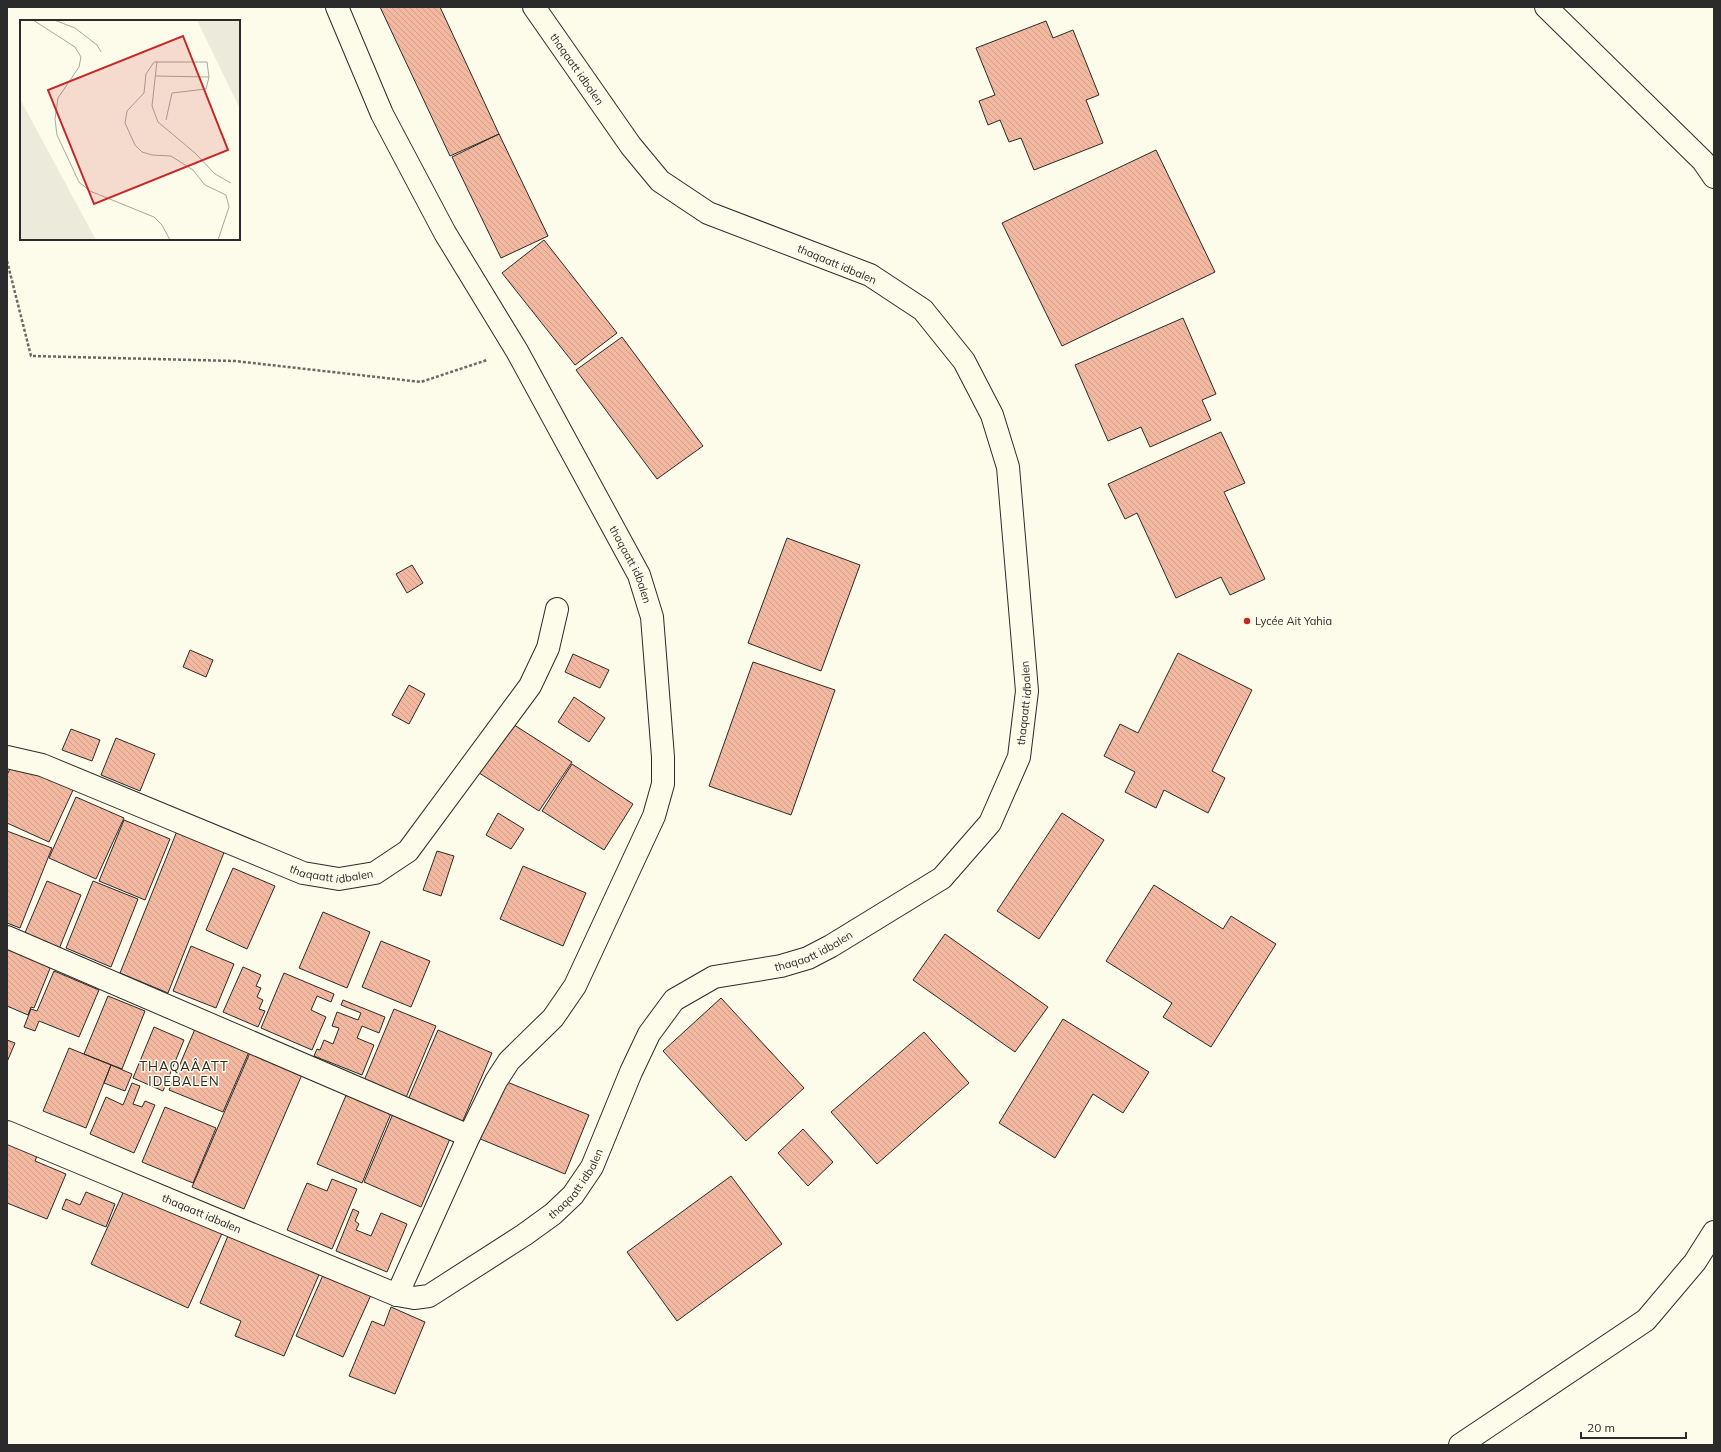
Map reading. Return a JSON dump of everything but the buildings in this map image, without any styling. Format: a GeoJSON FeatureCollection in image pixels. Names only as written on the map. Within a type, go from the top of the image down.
{"type":"FeatureCollection","features":[{"type":"Feature","properties":{"kind":"street","name":"thaqaatt idbalen"},"geometry":{"type":"LineString","coordinates":[[337,7],[382,114],[445,233],[517,351],[638,575],[652,617],[663,757],[663,784],[654,816],[575,986],[553,1018],[509,1061],[496,1081],[469,1136],[397,1295]]}},
{"type":"Feature","properties":{"kind":"street","name":"thaqaatt idbalen"},"geometry":{"type":"LineString","coordinates":[[7,1132],[397,1295],[414,1298],[429,1296],[524,1235],[553,1214],[573,1194],[592,1166],[631,1072],[649,1034],[674,1000],[714,977],[781,966],[808,958],[832,946],[942,878],[990,823],[1019,757],[1027,691],[1008,467],[992,415],[964,360],[923,310],[870,275],[708,213],[660,181],[631,146],[534,7]]}},
{"type":"Feature","properties":{"kind":"street"},"geometry":{"type":"LineString","coordinates":[[1546,7],[1702,161],[1714,177]]}},
{"type":"Feature","properties":{"kind":"street","name":"thaqaatt idbalen"},"geometry":{"type":"LineString","coordinates":[[7,757],[42,765],[303,873],[339,879],[375,874],[408,850],[530,686],[548,648],[557,609]]}},
{"type":"Feature","properties":{"kind":"street"},"geometry":{"type":"LineString","coordinates":[[7,937],[469,1136]]}},
{"type":"Feature","properties":{"kind":"street"},"geometry":{"type":"LineString","coordinates":[[1460,1445],[1646,1320],[1695,1262],[1714,1232]]}},
{"type":"Feature","properties":{"kind":"path"},"geometry":{"type":"LineString","coordinates":[[7,261],[31,356],[235,361],[421,382],[517,351]]}},
{"type":"Feature","properties":{"kind":"place","name":"Lycée Ait Yahia"},"geometry":{"type":"Point","coordinates":[1247,621]}},
{"type":"Feature","properties":{"kind":"district","name":"THAQAÂATT IDEBALEN"},"geometry":{"type":"Point","coordinates":[184,1074]}}]}
